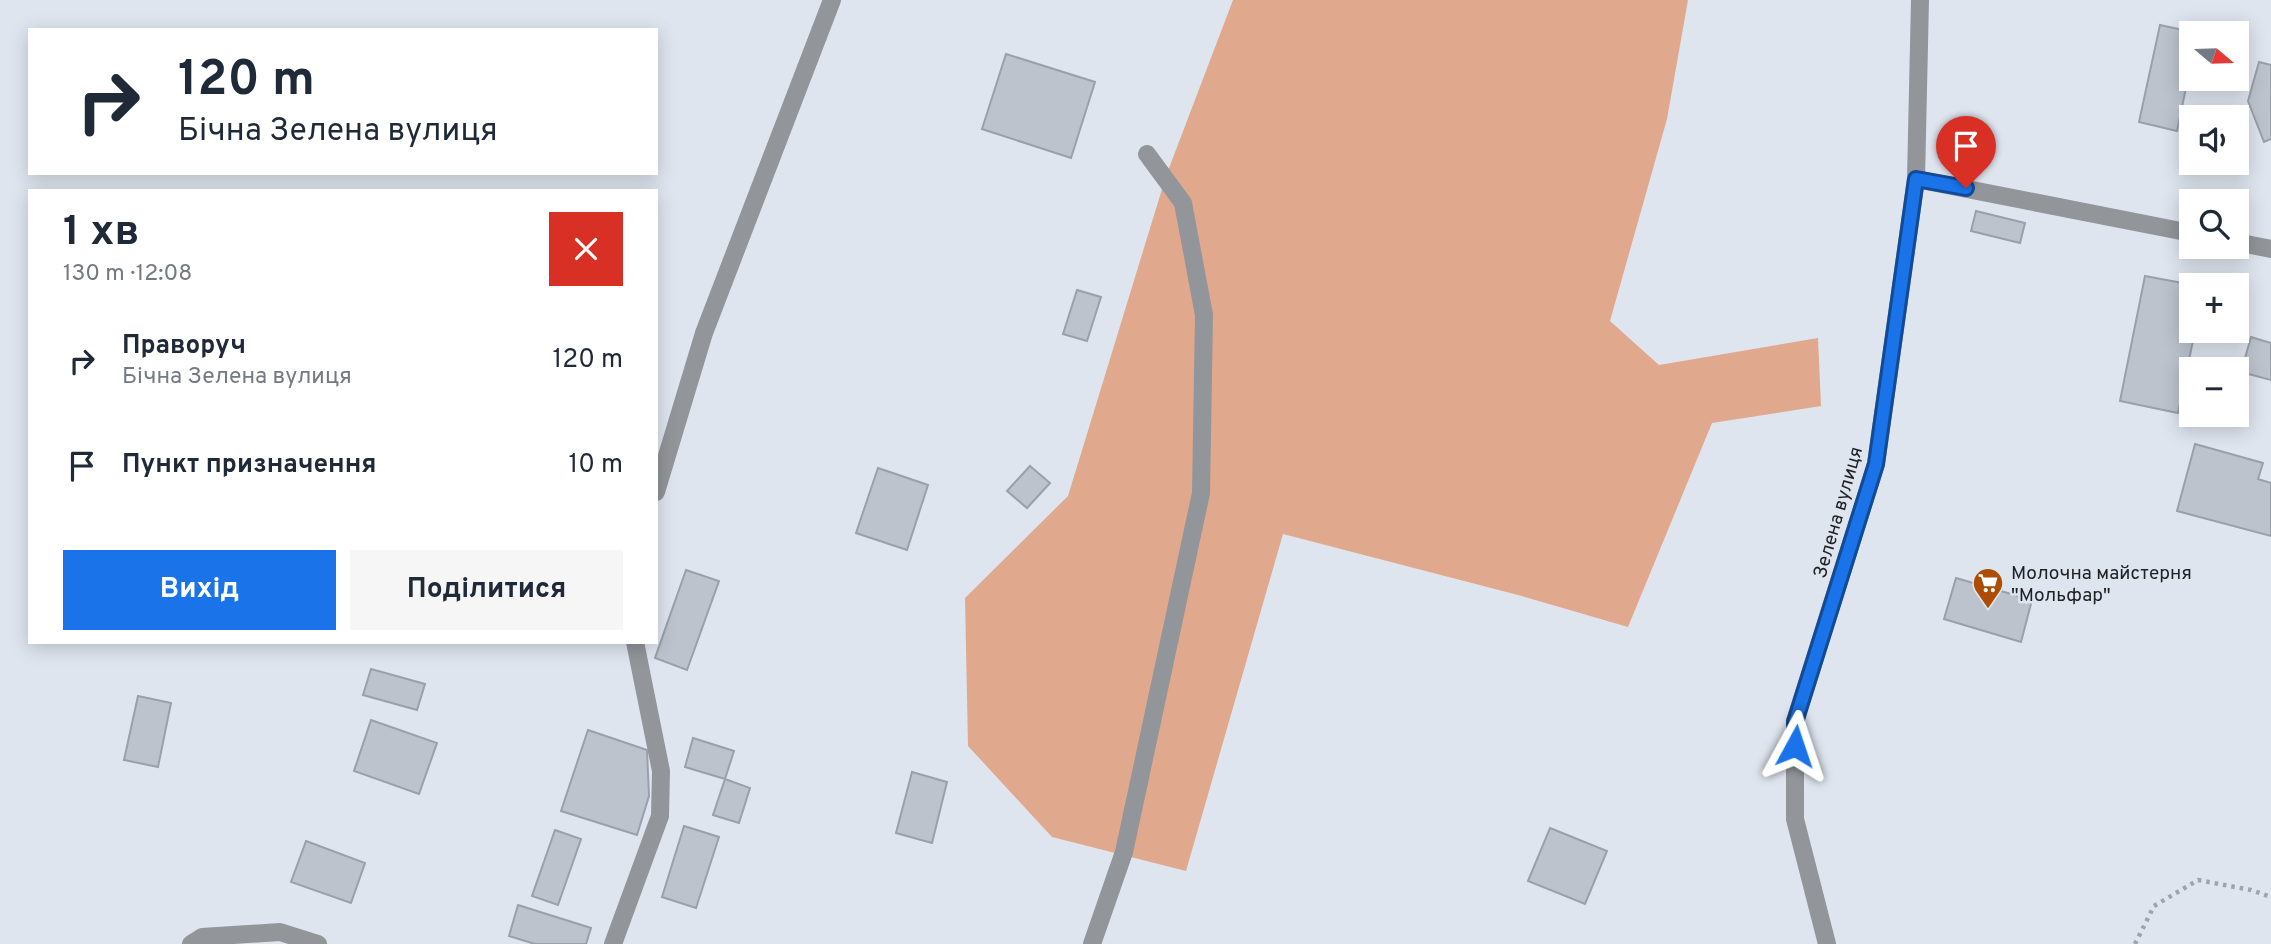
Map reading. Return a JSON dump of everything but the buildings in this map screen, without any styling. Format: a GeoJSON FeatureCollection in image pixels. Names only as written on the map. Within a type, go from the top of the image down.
{"type":"FeatureCollection","features":[{"type":"Feature","properties":{"kind":"street"},"geometry":{"type":"LineString","coordinates":[[658,485],[704,333],[832,0]]}},
{"type":"Feature","properties":{"kind":"street","name":"Зелена вулиця"},"geometry":{"type":"LineString","coordinates":[[1827,944],[1795,819],[1795,722],[1876,464],[1916,179],[1920,0]]}},
{"type":"Feature","properties":{"kind":"street"},"geometry":{"type":"LineString","coordinates":[[1092,944],[1125,852],[1201,493],[1204,315],[1183,203],[1147,154]]}},
{"type":"Feature","properties":{"kind":"street"},"geometry":{"type":"LineString","coordinates":[[1916,179],[2179,231]]}},
{"type":"Feature","properties":{"kind":"street"},"geometry":{"type":"LineString","coordinates":[[2249,245],[2271,249]]}},
{"type":"Feature","properties":{"kind":"street"},"geometry":{"type":"LineString","coordinates":[[613,944],[660,816],[661,771],[635,644]]}},
{"type":"Feature","properties":{"kind":"street"},"geometry":{"type":"LineString","coordinates":[[191,944],[202,937],[280,932],[318,944]]}},
{"type":"Feature","properties":{"kind":"path"},"geometry":{"type":"LineString","coordinates":[[2135,944],[2154,906],[2198,880],[2251,890],[2271,897]]}},
{"type":"Feature","properties":{"kind":"shaded area"},"geometry":{"type":"Polygon","coordinates":[[[1233,0],[1688,0],[1667,119],[1610,321],[1659,365],[1818,338],[1821,406],[1712,423],[1628,627],[1518,595],[1283,534],[1186,871],[1052,837],[968,746],[965,598],[1068,496],[1166,176],[1233,0]]]}},
{"type":"Feature","properties":{"kind":"place","name":"Молочна майстерня \"Мольфар\""},"geometry":{"type":"Point","coordinates":[1988,610]}},
{"type":"Feature","properties":{"kind":"route"},"geometry":{"type":"LineString","coordinates":[[1795,746],[1795,722],[1876,464],[1916,179],[1966,188]]}}]}
